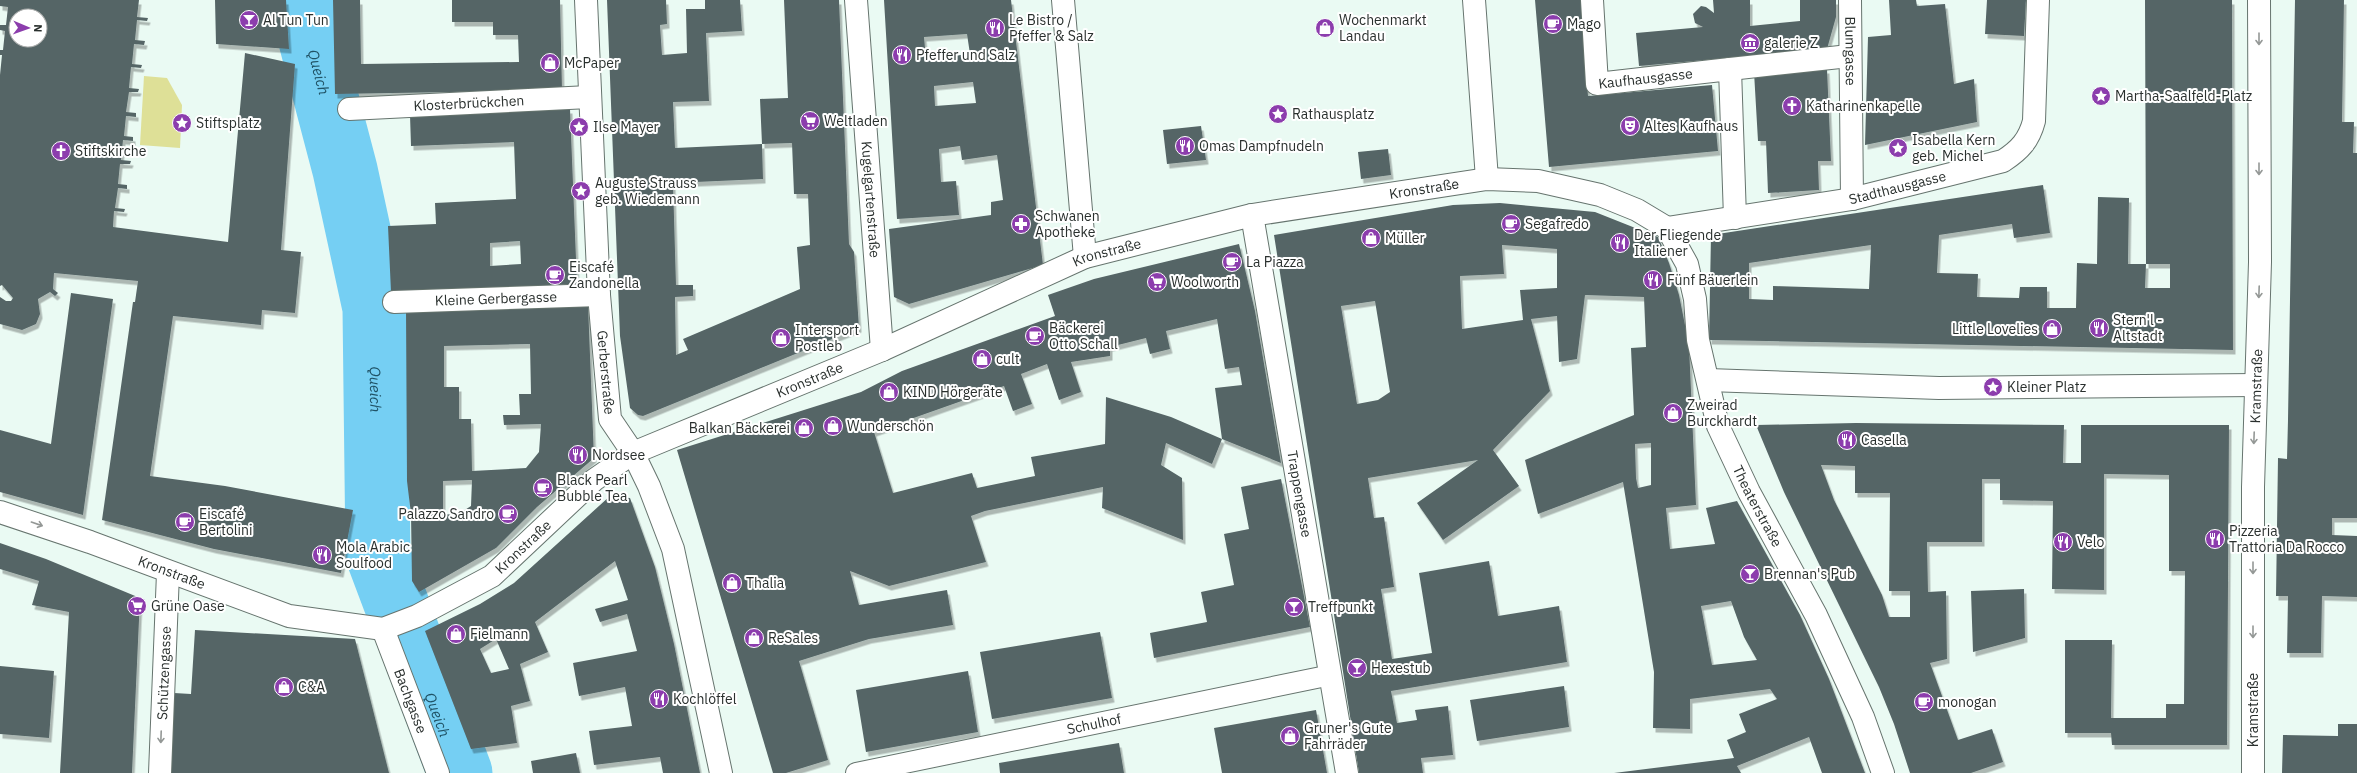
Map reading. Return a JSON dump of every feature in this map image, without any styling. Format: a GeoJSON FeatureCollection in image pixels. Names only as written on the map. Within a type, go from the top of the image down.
{"type":"FeatureCollection","features":[{"type":"Feature","properties":{"kind":"street","name":"Gerberstraße"},"geometry":{"type":"LineString","coordinates":[[586,0],[589,97],[599,295],[610,420],[633,453],[649,486],[673,549],[721,773]]}},
{"type":"Feature","properties":{"kind":"street","name":"Kugelgartenstraße"},"geometry":{"type":"LineString","coordinates":[[856,0],[882,350]]}},
{"type":"Feature","properties":{"kind":"street"},"geometry":{"type":"LineString","coordinates":[[1063,0],[1085,257]]}},
{"type":"Feature","properties":{"kind":"street"},"geometry":{"type":"LineString","coordinates":[[1474,0],[1487,179]]}},
{"type":"Feature","properties":{"kind":"street","name":"Kaufhausgasse"},"geometry":{"type":"LineString","coordinates":[[1592,0],[1596,84],[1849,56]]}},
{"type":"Feature","properties":{"kind":"street","name":"Blumgasse"},"geometry":{"type":"LineString","coordinates":[[1850,0],[1849,56],[1852,199]]}},
{"type":"Feature","properties":{"kind":"street","name":"Stadthausgasse"},"geometry":{"type":"LineString","coordinates":[[1667,228],[1852,199],[2003,161],[2023,146],[2030,134],[2034,121],[2038,0]]}},
{"type":"Feature","properties":{"kind":"street","name":"Kramstraße"},"geometry":{"type":"LineString","coordinates":[[2253,773],[2253,488],[2260,262],[2259,0]]}},
{"type":"Feature","properties":{"kind":"street"},"geometry":{"type":"LineString","coordinates":[[1730,70],[1735,218]]}},
{"type":"Feature","properties":{"kind":"street","name":"Klosterbrückchen"},"geometry":{"type":"LineString","coordinates":[[349,109],[589,97]]}},
{"type":"Feature","properties":{"kind":"street","name":"Kronstraße"},"geometry":{"type":"LineString","coordinates":[[0,512],[90,542],[289,616],[388,627],[417,616],[492,576],[594,480],[633,453],[882,350],[1085,257],[1252,215],[1487,179],[1538,181],[1581,189],[1637,210],[1667,228]]}},
{"type":"Feature","properties":{"kind":"street","name":"Trappengasse"},"geometry":{"type":"LineString","coordinates":[[1252,215],[1347,773]]}},
{"type":"Feature","properties":{"kind":"street","name":"Theaterstraße"},"geometry":{"type":"LineString","coordinates":[[1667,228],[1687,264],[1695,299],[1698,340],[1718,426],[1749,492],[1816,615],[1863,716],[1883,773]]}},
{"type":"Feature","properties":{"kind":"street","name":"Kleine Gerbergasse"},"geometry":{"type":"LineString","coordinates":[[394,302],[599,295]]}},
{"type":"Feature","properties":{"kind":"street"},"geometry":{"type":"LineString","coordinates":[[1708,380],[1939,388],[2256,385]]}},
{"type":"Feature","properties":{"kind":"street","name":"Schützengasse"},"geometry":{"type":"LineString","coordinates":[[160,773],[168,572]]}},
{"type":"Feature","properties":{"kind":"street","name":"Bachgasse"},"geometry":{"type":"LineString","coordinates":[[388,627],[445,773]]}},
{"type":"Feature","properties":{"kind":"lane","name":"Schulhof"},"geometry":{"type":"LineString","coordinates":[[856,773],[1331,675]]}},
{"type":"Feature","properties":{"kind":"green space"},"geometry":{"type":"Polygon","coordinates":[[[144,76],[167,78],[182,105],[180,148],[140,145],[144,76]]]}},
{"type":"Feature","properties":{"kind":"building"},"geometry":{"type":"Polygon","coordinates":[[[0,0],[139,0],[137,17],[148,18],[147,21],[137,20],[135,40],[145,41],[144,45],[134,44],[132,64],[142,65],[141,68],[131,67],[129,88],[139,89],[138,92],[129,92],[126,112],[136,113],[136,117],[126,116],[124,136],[133,137],[133,141],[123,140],[121,160],[131,161],[130,164],[120,164],[118,184],[127,185],[127,189],[118,188],[115,208],[125,209],[124,212],[114,211],[113,227],[228,242],[245,53],[295,64],[281,250],[301,252],[295,313],[262,310],[261,325],[173,316],[150,476],[225,486],[353,510],[341,573],[214,549],[102,520],[133,302],[135,302],[138,281],[54,273],[53,289],[58,293],[55,296],[50,292],[38,299],[40,314],[36,324],[22,330],[0,324],[0,297],[6,301],[11,301],[13,298],[2,285],[0,286],[0,75],[2,55],[0,55],[0,50],[3,50],[5,31],[0,30],[0,25],[6,25],[8,7],[0,6],[0,0]]]}},
{"type":"Feature","properties":{"kind":"building"},"geometry":{"type":"Polygon","coordinates":[[[215,0],[286,0],[289,49],[216,44],[215,0]]]}},
{"type":"Feature","properties":{"kind":"building"},"geometry":{"type":"Polygon","coordinates":[[[333,0],[360,0],[361,64],[519,62],[518,35],[493,35],[493,22],[452,22],[452,0],[560,0],[562,90],[335,94],[333,0]]]}},
{"type":"Feature","properties":{"kind":"building"},"geometry":{"type":"Polygon","coordinates":[[[607,0],[666,0],[667,24],[660,25],[662,55],[687,53],[686,9],[705,9],[705,0],[740,0],[742,31],[706,33],[709,101],[673,102],[675,148],[762,144],[760,99],[788,98],[784,0],[839,0],[849,244],[854,252],[859,328],[643,416],[638,415],[630,408],[620,336],[607,0]],[[792,143],[762,144],[763,179],[673,183],[676,285],[693,285],[693,296],[675,297],[676,355],[688,350],[683,339],[800,289],[797,247],[810,245],[808,194],[794,194],[792,143]]]}},
{"type":"Feature","properties":{"kind":"building"},"geometry":{"type":"Polygon","coordinates":[[[884,0],[1011,0],[1043,265],[909,304],[894,297],[889,229],[991,215],[991,202],[1003,200],[997,155],[962,160],[960,146],[939,149],[941,182],[956,181],[959,215],[897,219],[884,0]],[[967,34],[924,37],[926,59],[970,54],[967,34]],[[973,82],[934,86],[935,106],[976,103],[973,82]]]}},
{"type":"Feature","properties":{"kind":"building","name":"Altes Kaufhaus"},"geometry":{"type":"Polygon","coordinates":[[[1535,0],[1581,0],[1588,96],[1712,85],[1718,151],[1549,167],[1535,0]]]}},
{"type":"Feature","properties":{"kind":"building"},"geometry":{"type":"Polygon","coordinates":[[[1713,0],[1750,0],[1750,26],[1800,21],[1800,0],[1836,0],[1836,17],[1827,49],[1639,66],[1636,33],[1703,27],[1695,23],[1693,14],[1701,6],[1706,7],[1714,13],[1713,0]]]}},
{"type":"Feature","properties":{"kind":"building"},"geometry":{"type":"Polygon","coordinates":[[[1889,0],[1916,0],[1917,6],[1945,4],[1954,84],[1974,79],[1977,122],[1865,145],[1868,37],[1891,35],[1889,0]]]}},
{"type":"Feature","properties":{"kind":"building"},"geometry":{"type":"Polygon","coordinates":[[[1987,0],[2026,0],[2024,36],[1985,34],[1987,0]]]}},
{"type":"Feature","properties":{"kind":"building"},"geometry":{"type":"Polygon","coordinates":[[[2145,0],[2232,0],[2233,350],[1709,340],[1711,235],[2043,185],[2050,233],[2014,238],[2012,224],[1939,235],[1937,273],[1978,274],[1977,297],[2019,298],[2020,287],[2047,287],[2047,308],[2076,308],[2077,263],[2097,264],[2098,197],[2129,198],[2128,264],[2146,264],[2145,0]],[[1871,245],[1749,263],[1749,299],[1773,300],[1773,286],[1869,289],[1871,245]],[[2146,264],[2145,288],[2170,288],[2170,264],[2146,264]]]}},
{"type":"Feature","properties":{"kind":"building"},"geometry":{"type":"Polygon","coordinates":[[[2295,0],[2344,0],[2342,122],[2354,122],[2353,153],[2357,153],[2357,518],[2332,518],[2332,535],[2357,536],[2357,597],[2322,596],[2321,653],[2287,653],[2288,596],[2276,596],[2278,458],[2287,459],[2295,0]]]}},
{"type":"Feature","properties":{"kind":"building","name":"Katharinenkapelle"},"geometry":{"type":"Polygon","coordinates":[[[1827,69],[1831,161],[1818,161],[1819,190],[1768,193],[1766,141],[1758,141],[1754,72],[1827,69]]]}},
{"type":"Feature","properties":{"kind":"building"},"geometry":{"type":"Polygon","coordinates":[[[570,109],[577,284],[391,292],[388,226],[436,224],[435,203],[516,199],[514,142],[411,146],[410,115],[570,109]],[[520,241],[490,243],[490,266],[521,264],[520,241]]]}},
{"type":"Feature","properties":{"kind":"building"},"geometry":{"type":"Polygon","coordinates":[[[1201,126],[1206,160],[1167,164],[1163,130],[1201,126]]]}},
{"type":"Feature","properties":{"kind":"building"},"geometry":{"type":"Polygon","coordinates":[[[1388,149],[1391,175],[1361,179],[1358,152],[1388,149]]]}},
{"type":"Feature","properties":{"kind":"building"},"geometry":{"type":"Polygon","coordinates":[[[1500,203],[1595,212],[1658,237],[1669,263],[1679,295],[1689,345],[1696,505],[1666,508],[1670,549],[1715,544],[1706,508],[1737,501],[1800,615],[1829,679],[1865,773],[1822,773],[1809,737],[1737,766],[1741,773],[1614,773],[1734,758],[1727,740],[1746,732],[1739,714],[1777,699],[1770,689],[1690,699],[1690,729],[1653,728],[1654,672],[1623,482],[1538,514],[1525,460],[1634,415],[1631,348],[1646,347],[1644,297],[1585,295],[1577,359],[1559,362],[1557,316],[1531,319],[1550,391],[1493,450],[1519,486],[1443,540],[1417,503],[1478,460],[1368,478],[1374,518],[1384,517],[1394,587],[1381,589],[1392,659],[1432,653],[1419,573],[1489,561],[1498,616],[1559,606],[1567,662],[1391,691],[1397,723],[1417,720],[1415,710],[1448,706],[1453,755],[1421,758],[1423,773],[1359,773],[1274,235],[1453,205],[1500,203]],[[1502,245],[1504,274],[1460,276],[1462,329],[1523,320],[1520,290],[1557,288],[1557,249],[1502,245]],[[1375,301],[1341,306],[1357,404],[1378,400],[1390,392],[1375,301]],[[1651,443],[1635,444],[1636,478],[1638,488],[1651,485],[1651,443]],[[1731,601],[1701,606],[1712,665],[1757,660],[1744,637],[1731,601]]]}},
{"type":"Feature","properties":{"kind":"building"},"geometry":{"type":"Polygon","coordinates":[[[1239,244],[1255,311],[1281,463],[1222,439],[1212,464],[1166,443],[1161,465],[1182,478],[1183,540],[1102,508],[1103,487],[985,511],[971,516],[986,562],[889,586],[850,571],[859,605],[947,590],[953,625],[869,639],[799,661],[828,760],[786,773],[773,773],[677,450],[861,392],[902,371],[1055,316],[1048,295],[1094,279],[1239,244]],[[1217,319],[1166,331],[1170,349],[1150,354],[1146,338],[1110,347],[1110,356],[1071,362],[1081,392],[1059,400],[1047,364],[1021,374],[1032,404],[1013,411],[1004,386],[874,432],[893,493],[972,473],[977,488],[1035,476],[1031,457],[1105,444],[1106,397],[1171,417],[1222,439],[1215,388],[1242,385],[1239,367],[1225,369],[1217,319]]]}},
{"type":"Feature","properties":{"kind":"building"},"geometry":{"type":"Polygon","coordinates":[[[71,293],[113,299],[83,515],[0,492],[0,430],[51,444],[71,293]]]}},
{"type":"Feature","properties":{"kind":"building"},"geometry":{"type":"Polygon","coordinates":[[[588,304],[594,458],[537,507],[496,548],[419,592],[412,581],[411,514],[407,481],[406,308],[588,304]],[[530,344],[444,346],[444,387],[459,387],[459,419],[471,419],[472,471],[526,468],[539,452],[541,424],[504,425],[503,415],[520,415],[519,394],[531,394],[530,344]],[[472,480],[443,481],[443,514],[457,515],[471,506],[472,480]]]}},
{"type":"Feature","properties":{"kind":"building"},"geometry":{"type":"Polygon","coordinates":[[[1856,423],[2064,425],[2063,463],[2081,463],[2081,425],[2229,425],[2227,745],[2112,745],[2111,733],[2065,733],[2065,640],[2112,640],[2111,718],[2166,718],[2166,704],[2184,704],[2185,571],[2169,571],[2169,475],[2104,474],[2104,590],[2052,589],[2053,501],[2000,500],[2000,479],[1982,479],[1982,542],[1927,542],[1928,592],[1946,591],[1947,659],[1930,663],[1958,740],[1992,729],[2003,762],[1971,773],[1910,773],[1894,724],[1879,687],[1784,492],[1756,425],[1856,423]],[[1821,465],[1834,500],[1882,595],[1889,617],[1910,617],[1910,591],[1889,591],[1890,493],[1855,493],[1855,466],[1821,465]]]}},
{"type":"Feature","properties":{"kind":"building"},"geometry":{"type":"Polygon","coordinates":[[[1281,479],[1310,627],[1154,658],[1150,633],[1207,622],[1201,592],[1234,585],[1224,534],[1249,529],[1241,487],[1281,479]]]}},
{"type":"Feature","properties":{"kind":"building"},"geometry":{"type":"Polygon","coordinates":[[[610,496],[630,498],[655,567],[674,644],[700,773],[663,773],[660,757],[594,765],[589,731],[632,726],[625,687],[579,696],[573,663],[637,651],[627,614],[600,622],[595,609],[628,600],[615,561],[535,622],[548,652],[520,664],[530,701],[511,706],[517,743],[471,749],[425,631],[480,604],[514,583],[610,496]],[[496,639],[480,649],[491,673],[509,669],[496,639]]]}},
{"type":"Feature","properties":{"kind":"building"},"geometry":{"type":"Polygon","coordinates":[[[0,543],[46,559],[140,598],[132,773],[60,773],[69,612],[32,605],[39,581],[0,569],[0,543]]]}},
{"type":"Feature","properties":{"kind":"building"},"geometry":{"type":"Polygon","coordinates":[[[2024,589],[2025,638],[1973,652],[1971,591],[2024,589]]]}},
{"type":"Feature","properties":{"kind":"building"},"geometry":{"type":"Polygon","coordinates":[[[195,630],[355,639],[389,773],[170,773],[174,693],[191,694],[195,630]]]}},
{"type":"Feature","properties":{"kind":"building"},"geometry":{"type":"Polygon","coordinates":[[[1100,632],[1112,698],[992,719],[980,652],[1100,632]]]}},
{"type":"Feature","properties":{"kind":"building"},"geometry":{"type":"Polygon","coordinates":[[[0,666],[54,671],[49,738],[0,734],[0,666]]]}},
{"type":"Feature","properties":{"kind":"building"},"geometry":{"type":"Polygon","coordinates":[[[968,671],[978,732],[866,752],[856,690],[968,671]]]}},
{"type":"Feature","properties":{"kind":"building"},"geometry":{"type":"Polygon","coordinates":[[[1564,686],[1569,727],[1477,741],[1470,700],[1564,686]]]}},
{"type":"Feature","properties":{"kind":"building"},"geometry":{"type":"Polygon","coordinates":[[[1316,710],[1327,773],[1222,773],[1214,728],[1316,710]]]}},
{"type":"Feature","properties":{"kind":"building"},"geometry":{"type":"Polygon","coordinates":[[[2338,724],[2357,724],[2357,773],[2282,773],[2283,735],[2338,736],[2338,724]]]}},
{"type":"Feature","properties":{"kind":"building"},"geometry":{"type":"Polygon","coordinates":[[[1119,743],[1124,773],[1000,773],[999,763],[1119,743]]]}},
{"type":"Feature","properties":{"kind":"building"},"geometry":{"type":"Polygon","coordinates":[[[576,753],[580,773],[533,773],[531,761],[576,753]]]}},
{"type":"Feature","properties":{"kind":"waterway","name":"Queich"},"geometry":{"type":"LineString","coordinates":[[304,0],[304,14],[345,170],[375,308],[378,555],[460,773]]}},
{"type":"Feature","properties":{"kind":"place","name":"Al Tun Tun"},"geometry":{"type":"Point","coordinates":[249,20]}},
{"type":"Feature","properties":{"kind":"place","name":"Mago"},"geometry":{"type":"Point","coordinates":[1553,24]}},
{"type":"Feature","properties":{"kind":"place","name":"Le Bistro / Pfeffer & Salz"},"geometry":{"type":"Point","coordinates":[995,28]}},
{"type":"Feature","properties":{"kind":"place","name":"Wochenmarkt Landau"},"geometry":{"type":"Point","coordinates":[1325,28]}},
{"type":"Feature","properties":{"kind":"place","name":"galerie Z"},"geometry":{"type":"Point","coordinates":[1750,43]}},
{"type":"Feature","properties":{"kind":"place","name":"Pfeffer und Salz"},"geometry":{"type":"Point","coordinates":[902,55]}},
{"type":"Feature","properties":{"kind":"place","name":"McPaper"},"geometry":{"type":"Point","coordinates":[550,63]}},
{"type":"Feature","properties":{"kind":"place","name":"Martha-Saalfeld-Platz"},"geometry":{"type":"Point","coordinates":[2101,96]}},
{"type":"Feature","properties":{"kind":"place","name":"Katharinenkapelle"},"geometry":{"type":"Point","coordinates":[1792,106]}},
{"type":"Feature","properties":{"kind":"place","name":"Rathausplatz"},"geometry":{"type":"Point","coordinates":[1278,114]}},
{"type":"Feature","properties":{"kind":"place","name":"Weltladen"},"geometry":{"type":"Point","coordinates":[810,121]}},
{"type":"Feature","properties":{"kind":"place","name":"Stiftsplatz"},"geometry":{"type":"Point","coordinates":[182,123]}},
{"type":"Feature","properties":{"kind":"place","name":"Altes Kaufhaus"},"geometry":{"type":"Point","coordinates":[1630,126]}},
{"type":"Feature","properties":{"kind":"place","name":"Ilse Mayer"},"geometry":{"type":"Point","coordinates":[579,127]}},
{"type":"Feature","properties":{"kind":"place","name":"Omas Dampfnudeln"},"geometry":{"type":"Point","coordinates":[1185,146]}},
{"type":"Feature","properties":{"kind":"place","name":"Isabella Kern geb. Michel"},"geometry":{"type":"Point","coordinates":[1898,148]}},
{"type":"Feature","properties":{"kind":"place","name":"Stiftskirche"},"geometry":{"type":"Point","coordinates":[61,151]}},
{"type":"Feature","properties":{"kind":"place","name":"Auguste Strauss geb. Wiedemann"},"geometry":{"type":"Point","coordinates":[581,191]}},
{"type":"Feature","properties":{"kind":"place","name":"Schwanen Apotheke"},"geometry":{"type":"Point","coordinates":[1021,224]}},
{"type":"Feature","properties":{"kind":"place","name":"Segafredo"},"geometry":{"type":"Point","coordinates":[1511,224]}},
{"type":"Feature","properties":{"kind":"place","name":"Müller"},"geometry":{"type":"Point","coordinates":[1371,238]}},
{"type":"Feature","properties":{"kind":"place","name":"Der Fliegende Italiener"},"geometry":{"type":"Point","coordinates":[1620,243]}},
{"type":"Feature","properties":{"kind":"place","name":"La Piazza"},"geometry":{"type":"Point","coordinates":[1232,262]}},
{"type":"Feature","properties":{"kind":"place","name":"Eiscafé Zandonella"},"geometry":{"type":"Point","coordinates":[555,275]}},
{"type":"Feature","properties":{"kind":"place","name":"Fünf Bäuerlein"},"geometry":{"type":"Point","coordinates":[1653,280]}},
{"type":"Feature","properties":{"kind":"place","name":"Woolworth"},"geometry":{"type":"Point","coordinates":[1157,282]}},
{"type":"Feature","properties":{"kind":"place","name":"Stern'l - Altstadt"},"geometry":{"type":"Point","coordinates":[2099,328]}},
{"type":"Feature","properties":{"kind":"place","name":"Little Lovelies"},"geometry":{"type":"Point","coordinates":[2052,329]}},
{"type":"Feature","properties":{"kind":"place","name":"Bäckerei Otto Schall"},"geometry":{"type":"Point","coordinates":[1035,336]}},
{"type":"Feature","properties":{"kind":"place","name":"Intersport Postleb"},"geometry":{"type":"Point","coordinates":[781,338]}},
{"type":"Feature","properties":{"kind":"place","name":"cult"},"geometry":{"type":"Point","coordinates":[982,359]}},
{"type":"Feature","properties":{"kind":"place","name":"Kleiner Platz"},"geometry":{"type":"Point","coordinates":[1993,387]}},
{"type":"Feature","properties":{"kind":"place","name":"KIND Hörgeräte"},"geometry":{"type":"Point","coordinates":[889,392]}},
{"type":"Feature","properties":{"kind":"place","name":"Zweirad Burckhardt"},"geometry":{"type":"Point","coordinates":[1673,413]}},
{"type":"Feature","properties":{"kind":"place","name":"Wunderschön"},"geometry":{"type":"Point","coordinates":[833,426]}},
{"type":"Feature","properties":{"kind":"place","name":"Balkan Bäckerei"},"geometry":{"type":"Point","coordinates":[804,428]}},
{"type":"Feature","properties":{"kind":"place","name":"Casella"},"geometry":{"type":"Point","coordinates":[1847,440]}},
{"type":"Feature","properties":{"kind":"place","name":"Nordsee"},"geometry":{"type":"Point","coordinates":[578,455]}},
{"type":"Feature","properties":{"kind":"place","name":"Black Pearl Bubble Tea"},"geometry":{"type":"Point","coordinates":[543,488]}},
{"type":"Feature","properties":{"kind":"place","name":"Palazzo Sandro"},"geometry":{"type":"Point","coordinates":[508,514]}},
{"type":"Feature","properties":{"kind":"place","name":"Eiscafé Bertolini"},"geometry":{"type":"Point","coordinates":[185,522]}},
{"type":"Feature","properties":{"kind":"place","name":"Pizzeria Trattoria Da Rocco"},"geometry":{"type":"Point","coordinates":[2215,539]}},
{"type":"Feature","properties":{"kind":"place","name":"Velo"},"geometry":{"type":"Point","coordinates":[2063,542]}},
{"type":"Feature","properties":{"kind":"place","name":"Mola Arabic Soulfood"},"geometry":{"type":"Point","coordinates":[322,555]}},
{"type":"Feature","properties":{"kind":"place","name":"Brennan's Pub"},"geometry":{"type":"Point","coordinates":[1750,574]}},
{"type":"Feature","properties":{"kind":"place","name":"Thalia"},"geometry":{"type":"Point","coordinates":[732,583]}},
{"type":"Feature","properties":{"kind":"place","name":"Grüne Oase"},"geometry":{"type":"Point","coordinates":[137,606]}},
{"type":"Feature","properties":{"kind":"place","name":"Treffpunkt"},"geometry":{"type":"Point","coordinates":[1294,607]}},
{"type":"Feature","properties":{"kind":"place","name":"Fielmann"},"geometry":{"type":"Point","coordinates":[456,634]}},
{"type":"Feature","properties":{"kind":"place","name":"ReSales"},"geometry":{"type":"Point","coordinates":[754,638]}},
{"type":"Feature","properties":{"kind":"place","name":"Hexestub"},"geometry":{"type":"Point","coordinates":[1357,668]}},
{"type":"Feature","properties":{"kind":"place","name":"C&A"},"geometry":{"type":"Point","coordinates":[284,687]}},
{"type":"Feature","properties":{"kind":"place","name":"Kochlöffel"},"geometry":{"type":"Point","coordinates":[659,699]}},
{"type":"Feature","properties":{"kind":"place","name":"monogan"},"geometry":{"type":"Point","coordinates":[1924,702]}},
{"type":"Feature","properties":{"kind":"place","name":"Gruner's Gute Fahrräder"},"geometry":{"type":"Point","coordinates":[1290,736]}}]}
